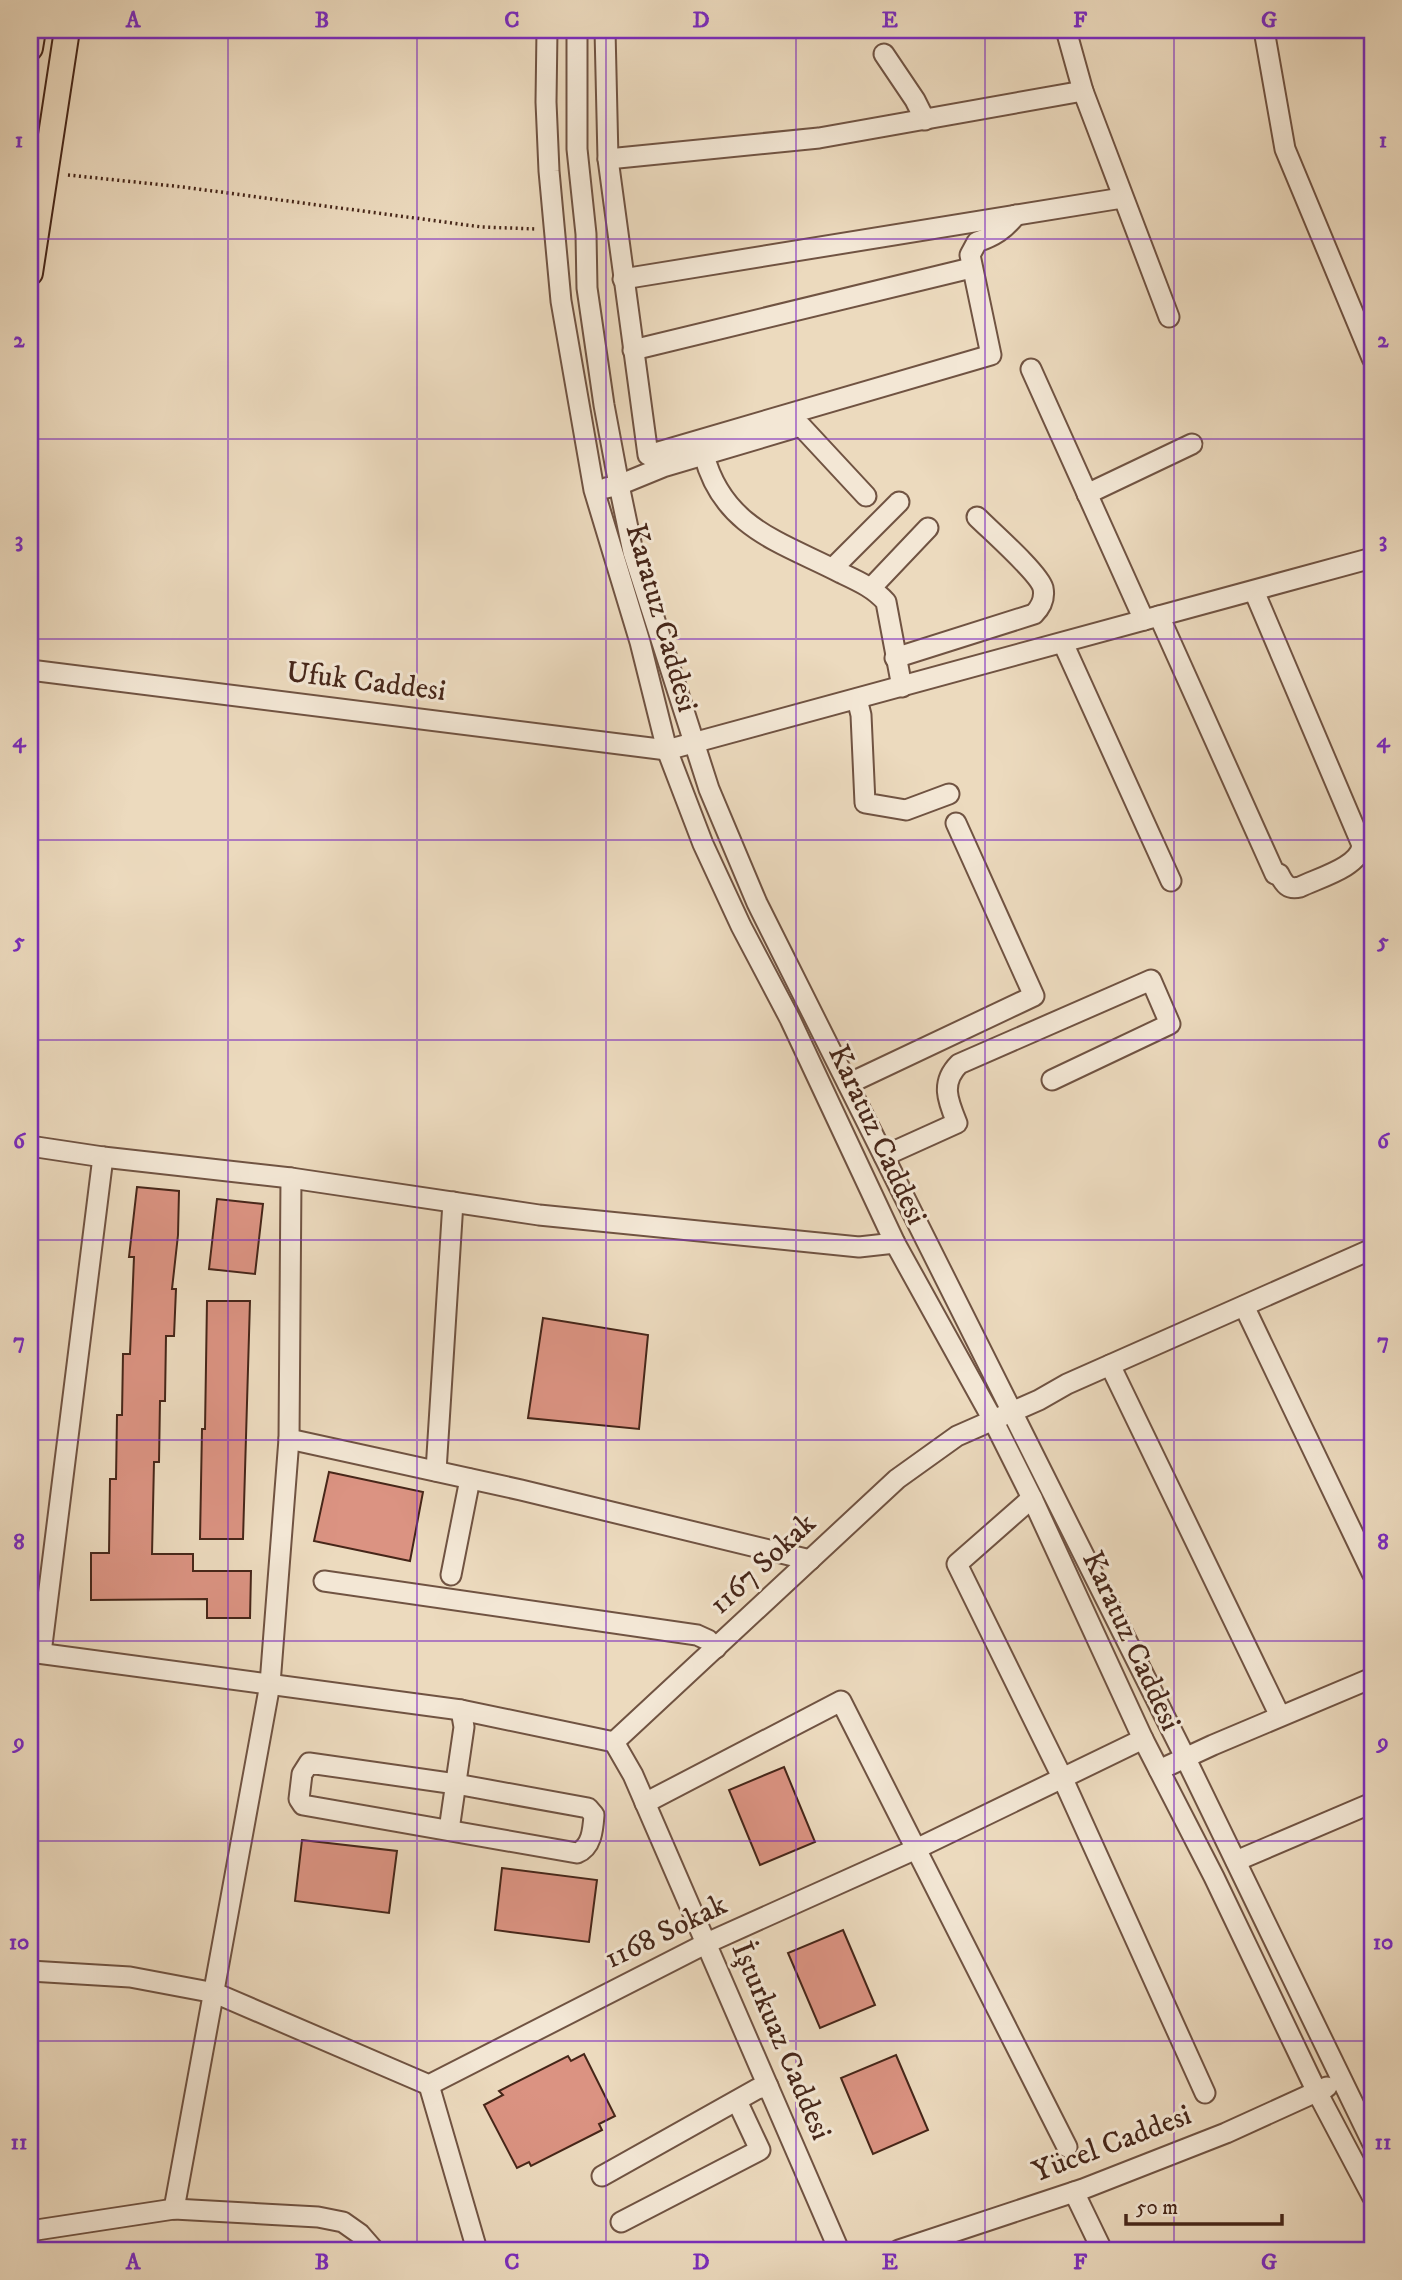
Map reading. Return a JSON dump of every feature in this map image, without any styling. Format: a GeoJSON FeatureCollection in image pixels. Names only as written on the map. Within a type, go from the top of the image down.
{"type":"FeatureCollection","features":[{"type":"Feature","properties":{"kind":"main road"},"geometry":{"type":"LineString","coordinates":[[30,48],[33,30]]}},
{"type":"Feature","properties":{"kind":"main road"},"geometry":{"type":"LineString","coordinates":[[30,273],[67,30]]}},
{"type":"Feature","properties":{"kind":"street","name":"Karatuz Caddesi"},"geometry":{"type":"LineString","coordinates":[[547,30],[548,157],[561,300],[594,490],[640,642],[667,750],[703,844],[741,926],[790,1019],[895,1243],[993,1420],[1032,1498],[1143,1739],[1214,1877],[1316,2090],[1372,2196]]}},
{"type":"Feature","properties":{"kind":"street","name":"Karatuz Caddesi"},"geometry":{"type":"LineString","coordinates":[[577,30],[576,149],[586,234],[587,288],[604,405],[633,552],[709,789],[757,903],[1185,1758],[1372,2143]]}},
{"type":"Feature","properties":{"kind":"street"},"geometry":{"type":"LineString","coordinates":[[605,30],[608,159],[648,454],[991,355],[970,255],[977,242],[1005,229],[1016,215]]}},
{"type":"Feature","properties":{"kind":"street"},"geometry":{"type":"LineString","coordinates":[[1066,30],[1083,91],[1169,317]]}},
{"type":"Feature","properties":{"kind":"street"},"geometry":{"type":"LineString","coordinates":[[1265,30],[1285,149],[1372,358]]}},
{"type":"Feature","properties":{"kind":"street"},"geometry":{"type":"LineString","coordinates":[[884,54],[925,120]]}},
{"type":"Feature","properties":{"kind":"street"},"geometry":{"type":"LineString","coordinates":[[608,159],[819,138],[1083,91]]}},
{"type":"Feature","properties":{"kind":"street"},"geometry":{"type":"LineString","coordinates":[[623,279],[1122,198]]}},
{"type":"Feature","properties":{"kind":"street"},"geometry":{"type":"LineString","coordinates":[[633,350],[971,268]]}},
{"type":"Feature","properties":{"kind":"street"},"geometry":{"type":"LineString","coordinates":[[1031,369],[1087,494],[1152,618],[1277,874],[1286,886],[1295,888],[1353,862],[1362,845],[1254,590]]}},
{"type":"Feature","properties":{"kind":"street"},"geometry":{"type":"LineString","coordinates":[[594,490],[619,485],[663,467],[801,426],[866,496]]}},
{"type":"Feature","properties":{"kind":"street"},"geometry":{"type":"LineString","coordinates":[[1087,494],[1192,444]]}},
{"type":"Feature","properties":{"kind":"street"},"geometry":{"type":"LineString","coordinates":[[704,455],[713,484],[733,510],[777,542],[871,588],[886,603],[902,687]]}},
{"type":"Feature","properties":{"kind":"street"},"geometry":{"type":"LineString","coordinates":[[833,568],[899,502]]}},
{"type":"Feature","properties":{"kind":"street"},"geometry":{"type":"LineString","coordinates":[[895,658],[1034,614],[1039,609],[1043,596],[1040,581],[978,517]]}},
{"type":"Feature","properties":{"kind":"street"},"geometry":{"type":"LineString","coordinates":[[871,588],[928,528]]}},
{"type":"Feature","properties":{"kind":"street","name":"Ufuk Caddesi"},"geometry":{"type":"LineString","coordinates":[[30,670],[667,750],[1372,558]]}},
{"type":"Feature","properties":{"kind":"street"},"geometry":{"type":"LineString","coordinates":[[1063,643],[1171,881]]}},
{"type":"Feature","properties":{"kind":"street"},"geometry":{"type":"LineString","coordinates":[[857,699],[861,715],[865,803],[906,810],[948,794]]}},
{"type":"Feature","properties":{"kind":"street"},"geometry":{"type":"LineString","coordinates":[[848,1084],[1034,996],[956,823]]}},
{"type":"Feature","properties":{"kind":"street"},"geometry":{"type":"LineString","coordinates":[[884,1156],[957,1123],[946,1091],[950,1075],[959,1064],[1151,981],[1170,1024],[1052,1080]]}},
{"type":"Feature","properties":{"kind":"street"},"geometry":{"type":"LineString","coordinates":[[30,1146],[291,1178],[539,1215],[859,1247],[895,1243]]}},
{"type":"Feature","properties":{"kind":"street"},"geometry":{"type":"LineString","coordinates":[[103,1157],[35,1652],[461,1710],[614,1742]]}},
{"type":"Feature","properties":{"kind":"street"},"geometry":{"type":"LineString","coordinates":[[174,2209],[270,1685],[289,1439],[291,1178]]}},
{"type":"Feature","properties":{"kind":"street"},"geometry":{"type":"LineString","coordinates":[[436,1471],[453,1202]]}},
{"type":"Feature","properties":{"kind":"street","name":"1167 Sokak"},"geometry":{"type":"LineString","coordinates":[[614,1742],[897,1479],[957,1436],[1372,1249]]}},
{"type":"Feature","properties":{"kind":"street"},"geometry":{"type":"LineString","coordinates":[[1244,1306],[1372,1573]]}},
{"type":"Feature","properties":{"kind":"street"},"geometry":{"type":"LineString","coordinates":[[1110,1366],[1280,1716]]}},
{"type":"Feature","properties":{"kind":"street"},"geometry":{"type":"LineString","coordinates":[[289,1439],[810,1560]]}},
{"type":"Feature","properties":{"kind":"street"},"geometry":{"type":"LineString","coordinates":[[451,1575],[470,1479]]}},
{"type":"Feature","properties":{"kind":"street"},"geometry":{"type":"LineString","coordinates":[[1032,1498],[957,1564],[1062,1777],[1205,2093]]}},
{"type":"Feature","properties":{"kind":"street"},"geometry":{"type":"LineString","coordinates":[[324,1581],[697,1635],[716,1648]]}},
{"type":"Feature","properties":{"kind":"street"},"geometry":{"type":"LineString","coordinates":[[1159,1770],[1372,1678]]}},
{"type":"Feature","properties":{"kind":"street"},"geometry":{"type":"LineString","coordinates":[[645,1803],[841,1701],[1068,2147]]}},
{"type":"Feature","properties":{"kind":"street"},"geometry":{"type":"LineString","coordinates":[[449,1829],[464,1727],[461,1710]]}},
{"type":"Feature","properties":{"kind":"street","name":"1168 Sokak"},"geometry":{"type":"LineString","coordinates":[[429,2085],[707,1943],[916,1849],[1143,1739]]}},
{"type":"Feature","properties":{"kind":"street","name":"İşturkuaz Caddesi"},"geometry":{"type":"LineString","coordinates":[[614,1742],[633,1774],[839,2250]]}},
{"type":"Feature","properties":{"kind":"street"},"geometry":{"type":"LineString","coordinates":[[309,1763],[323,1764],[588,1808],[594,1815],[589,1842],[584,1850],[577,1853],[449,1829],[303,1805],[299,1799],[302,1774],[309,1763]]}},
{"type":"Feature","properties":{"kind":"street"},"geometry":{"type":"LineString","coordinates":[[1236,1861],[1372,1803]]}},
{"type":"Feature","properties":{"kind":"street"},"geometry":{"type":"LineString","coordinates":[[30,1971],[130,1978],[215,1993],[429,2085],[477,2250]]}},
{"type":"Feature","properties":{"kind":"street","name":"Yücel Caddesi"},"geometry":{"type":"LineString","coordinates":[[899,2250],[1074,2192],[1226,2133],[1341,2081]]}},
{"type":"Feature","properties":{"kind":"street"},"geometry":{"type":"LineString","coordinates":[[602,2176],[757,2089],[768,2086]]}},
{"type":"Feature","properties":{"kind":"street"},"geometry":{"type":"LineString","coordinates":[[621,2222],[760,2150],[737,2101]]}},
{"type":"Feature","properties":{"kind":"street"},"geometry":{"type":"LineString","coordinates":[[1074,2192],[1102,2250]]}},
{"type":"Feature","properties":{"kind":"street"},"geometry":{"type":"LineString","coordinates":[[30,2231],[174,2209],[318,2217],[343,2222],[360,2234],[374,2250]]}},
{"type":"Feature","properties":{"kind":"path"},"geometry":{"type":"LineString","coordinates":[[45,173],[183,187],[482,227],[556,230]]}},
{"type":"Feature","properties":{"kind":"building"},"geometry":{"type":"Polygon","coordinates":[[[137,1187],[179,1191],[178,1235],[172,1289],[176,1289],[174,1336],[166,1336],[165,1401],[160,1401],[159,1462],[154,1462],[152,1554],[193,1554],[193,1571],[251,1571],[250,1618],[207,1618],[207,1599],[91,1600],[91,1553],[109,1553],[110,1479],[116,1479],[117,1415],[122,1415],[123,1354],[130,1354],[134,1257],[129,1257],[137,1187]]]}},
{"type":"Feature","properties":{"kind":"building"},"geometry":{"type":"Polygon","coordinates":[[[217,1199],[263,1204],[255,1274],[209,1269],[217,1199]]]}},
{"type":"Feature","properties":{"kind":"building"},"geometry":{"type":"Polygon","coordinates":[[[207,1301],[250,1301],[243,1539],[200,1539],[207,1301]]]}},
{"type":"Feature","properties":{"kind":"building"},"geometry":{"type":"Polygon","coordinates":[[[543,1318],[648,1335],[639,1429],[528,1418],[543,1318]]]}},
{"type":"Feature","properties":{"kind":"building"},"geometry":{"type":"Polygon","coordinates":[[[329,1472],[423,1492],[410,1561],[314,1541],[329,1472]]]}},
{"type":"Feature","properties":{"kind":"building"},"geometry":{"type":"Polygon","coordinates":[[[784,1767],[815,1842],[760,1865],[729,1790],[784,1767]]]}},
{"type":"Feature","properties":{"kind":"building"},"geometry":{"type":"Polygon","coordinates":[[[302,1840],[397,1851],[389,1913],[295,1901],[302,1840]]]}},
{"type":"Feature","properties":{"kind":"building"},"geometry":{"type":"Polygon","coordinates":[[[502,1868],[597,1880],[589,1942],[495,1930],[502,1868]]]}},
{"type":"Feature","properties":{"kind":"building"},"geometry":{"type":"Polygon","coordinates":[[[843,1930],[875,2005],[820,2028],[788,1953],[843,1930]]]}},
{"type":"Feature","properties":{"kind":"building"},"geometry":{"type":"Polygon","coordinates":[[[584,2054],[615,2116],[599,2124],[602,2130],[531,2166],[529,2162],[517,2168],[484,2105],[503,2095],[499,2091],[568,2056],[571,2061],[584,2054]]]}},
{"type":"Feature","properties":{"kind":"building"},"geometry":{"type":"Polygon","coordinates":[[[896,2055],[928,2130],[873,2154],[841,2078],[896,2055]]]}}]}
